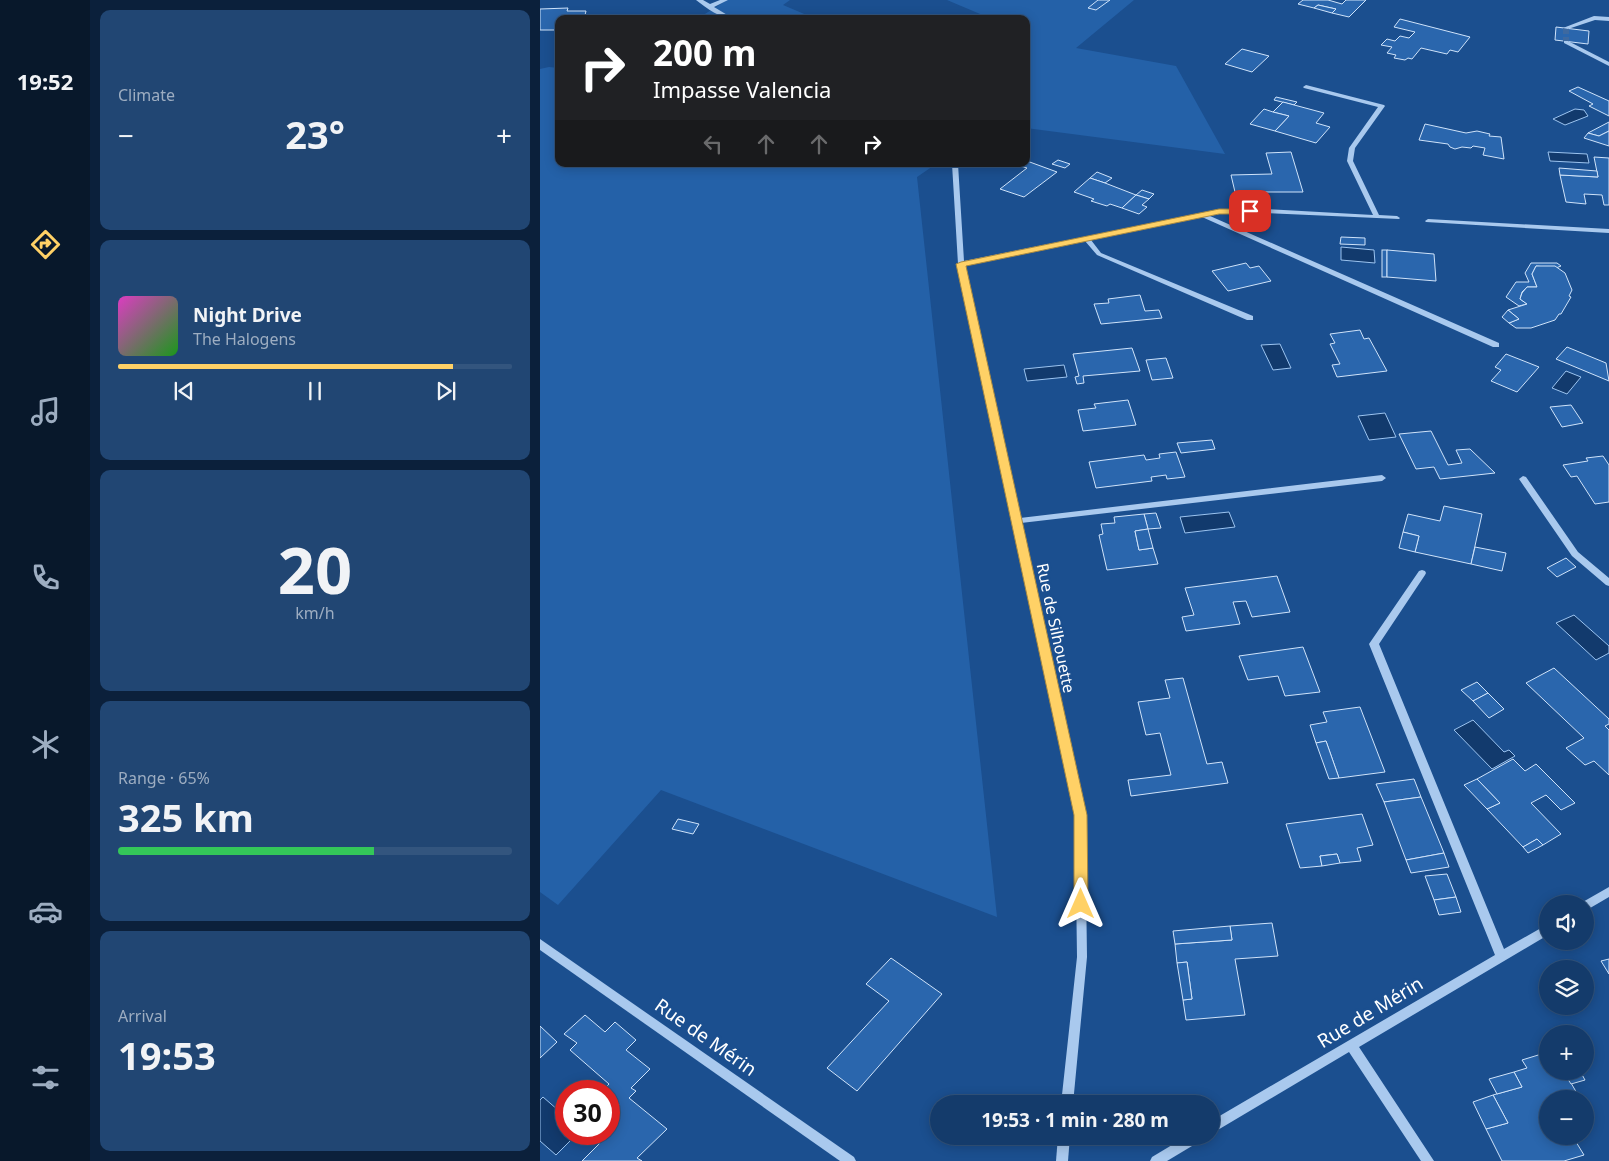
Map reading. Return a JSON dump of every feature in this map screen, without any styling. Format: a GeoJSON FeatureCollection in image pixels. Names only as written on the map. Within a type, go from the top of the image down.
{"type":"FeatureCollection","features":[{"type":"Feature","properties":{"kind":"street"},"geometry":{"type":"LineString","coordinates":[[699,0],[724,15]]}},
{"type":"Feature","properties":{"kind":"street"},"geometry":{"type":"LineString","coordinates":[[709,7],[725,0]]}},
{"type":"Feature","properties":{"kind":"street"},"geometry":{"type":"LineString","coordinates":[[1566,28],[1594,18],[1609,19]]}},
{"type":"Feature","properties":{"kind":"street"},"geometry":{"type":"LineString","coordinates":[[1566,42],[1609,64]]}},
{"type":"Feature","properties":{"kind":"street"},"geometry":{"type":"LineString","coordinates":[[1306,86],[1382,106],[1352,148],[1350,161],[1377,217]]}},
{"type":"Feature","properties":{"kind":"street","name":"Rue de Silhouette"},"geometry":{"type":"LineString","coordinates":[[955,167],[961,264],[1080,815],[1082,957],[1069,1095]]}},
{"type":"Feature","properties":{"kind":"street"},"geometry":{"type":"LineString","coordinates":[[961,264],[1219,212],[1265,211],[1397,218]]}},
{"type":"Feature","properties":{"kind":"street"},"geometry":{"type":"LineString","coordinates":[[1201,215],[1496,345]]}},
{"type":"Feature","properties":{"kind":"street"},"geometry":{"type":"LineString","coordinates":[[1428,221],[1609,231]]}},
{"type":"Feature","properties":{"kind":"street"},"geometry":{"type":"LineString","coordinates":[[1087,239],[1100,254],[1250,318]]}},
{"type":"Feature","properties":{"kind":"street"},"geometry":{"type":"LineString","coordinates":[[1016,520],[1382,478]]}},
{"type":"Feature","properties":{"kind":"street"},"geometry":{"type":"LineString","coordinates":[[1523,479],[1576,554],[1609,583]]}},
{"type":"Feature","properties":{"kind":"street"},"geometry":{"type":"LineString","coordinates":[[1422,573],[1374,644],[1501,956]]}},
{"type":"Feature","properties":{"kind":"street"},"geometry":{"type":"LineString","coordinates":[[1594,901],[1609,892]]}},
{"type":"Feature","properties":{"kind":"street","name":"Rue de Mérin"},"geometry":{"type":"LineString","coordinates":[[1220,1123],[1539,934]]}},
{"type":"Feature","properties":{"kind":"street","name":"Rue de Mérin"},"geometry":{"type":"LineString","coordinates":[[540,944],[850,1161]]}},
{"type":"Feature","properties":{"kind":"street"},"geometry":{"type":"LineString","coordinates":[[1351,1045],[1428,1161]]}},
{"type":"Feature","properties":{"kind":"street"},"geometry":{"type":"LineString","coordinates":[[1062,1161],[1063,1145]]}},
{"type":"Feature","properties":{"kind":"street"},"geometry":{"type":"LineString","coordinates":[[1156,1161],[1183,1145]]}},
{"type":"Feature","properties":{"kind":"shaded area"},"geometry":{"type":"Polygon","coordinates":[[[727,0],[790,0],[783,5],[807,15],[703,15],[727,0]]]}},
{"type":"Feature","properties":{"kind":"shaded area"},"geometry":{"type":"Polygon","coordinates":[[[947,0],[1134,0],[1076,48],[1176,66],[1225,154],[1030,129],[1030,15],[983,15],[947,0]]]}},
{"type":"Feature","properties":{"kind":"shaded area"},"geometry":{"type":"Polygon","coordinates":[[[555,68],[555,167],[932,167],[917,177],[997,917],[661,790],[558,905],[540,892],[540,69],[555,68]]]}},
{"type":"Feature","properties":{"kind":"shaded area"},"geometry":{"type":"Polygon","coordinates":[[[1575,109],[1584,110],[1588,116],[1565,125],[1553,119],[1575,109]]]}},
{"type":"Feature","properties":{"kind":"shaded area"},"geometry":{"type":"Polygon","coordinates":[[[1548,152],[1587,154],[1589,163],[1550,161],[1548,152]]]}},
{"type":"Feature","properties":{"kind":"shaded area"},"geometry":{"type":"Polygon","coordinates":[[[1341,247],[1374,250],[1375,263],[1341,260],[1341,247]]]}},
{"type":"Feature","properties":{"kind":"shaded area"},"geometry":{"type":"Polygon","coordinates":[[[1280,344],[1291,368],[1273,370],[1261,345],[1280,344]]]}},
{"type":"Feature","properties":{"kind":"shaded area"},"geometry":{"type":"Polygon","coordinates":[[[1064,365],[1067,377],[1027,381],[1024,369],[1064,365]]]}},
{"type":"Feature","properties":{"kind":"shaded area"},"geometry":{"type":"Polygon","coordinates":[[[1566,371],[1581,377],[1567,394],[1552,388],[1566,371]]]}},
{"type":"Feature","properties":{"kind":"shaded area"},"geometry":{"type":"Polygon","coordinates":[[[1385,413],[1396,437],[1369,440],[1358,416],[1385,413]]]}},
{"type":"Feature","properties":{"kind":"shaded area"},"geometry":{"type":"Polygon","coordinates":[[[1229,512],[1235,527],[1185,533],[1180,517],[1229,512]]]}},
{"type":"Feature","properties":{"kind":"shaded area"},"geometry":{"type":"Polygon","coordinates":[[[1574,615],[1609,646],[1609,653],[1596,660],[1556,623],[1574,615]]]}},
{"type":"Feature","properties":{"kind":"shaded area"},"geometry":{"type":"Polygon","coordinates":[[[1473,720],[1504,752],[1509,750],[1515,756],[1492,769],[1454,730],[1473,720]]]}},
{"type":"Feature","properties":{"kind":"shaded area"},"geometry":{"type":"Polygon","coordinates":[[[543,1097],[555,1107],[555,1145],[566,1145],[556,1155],[540,1141],[540,1100],[543,1097]]]}},
{"type":"Feature","properties":{"kind":"building"},"geometry":{"type":"Polygon","coordinates":[[[1098,0],[1110,0],[1096,10],[1088,8],[1098,0]]]}},
{"type":"Feature","properties":{"kind":"building"},"geometry":{"type":"Polygon","coordinates":[[[1303,0],[1328,0],[1342,4],[1346,0],[1366,0],[1349,17],[1332,13],[1336,9],[1318,5],[1314,8],[1298,4],[1303,0]]]}},
{"type":"Feature","properties":{"kind":"building"},"geometry":{"type":"Polygon","coordinates":[[[1318,5],[1336,9],[1332,13],[1314,8],[1318,5]]]}},
{"type":"Feature","properties":{"kind":"building"},"geometry":{"type":"Polygon","coordinates":[[[568,8],[567,11],[586,11],[585,15],[555,15],[555,30],[540,30],[540,9],[568,8]]]}},
{"type":"Feature","properties":{"kind":"building"},"geometry":{"type":"Polygon","coordinates":[[[1400,19],[1470,37],[1458,52],[1450,50],[1447,54],[1421,48],[1412,59],[1394,58],[1396,55],[1387,53],[1392,47],[1381,45],[1387,39],[1395,41],[1400,36],[1409,38],[1415,32],[1394,27],[1400,19]]]}},
{"type":"Feature","properties":{"kind":"building"},"geometry":{"type":"Polygon","coordinates":[[[1556,27],[1589,31],[1588,44],[1555,40],[1556,27]]]}},
{"type":"Feature","properties":{"kind":"building"},"geometry":{"type":"Polygon","coordinates":[[[1242,49],[1269,56],[1252,72],[1225,64],[1242,49]]]}},
{"type":"Feature","properties":{"kind":"building"},"geometry":{"type":"Polygon","coordinates":[[[1578,87],[1609,101],[1609,116],[1589,106],[1593,104],[1569,91],[1578,87]]]}},
{"type":"Feature","properties":{"kind":"building"},"geometry":{"type":"Polygon","coordinates":[[[1276,97],[1297,102],[1294,105],[1274,100],[1276,97]]]}},
{"type":"Feature","properties":{"kind":"building"},"geometry":{"type":"Polygon","coordinates":[[[1283,102],[1324,113],[1316,123],[1330,127],[1316,143],[1275,131],[1289,116],[1273,112],[1283,102]]]}},
{"type":"Feature","properties":{"kind":"building"},"geometry":{"type":"Polygon","coordinates":[[[1264,109],[1289,116],[1275,131],[1250,124],[1264,109]]]}},
{"type":"Feature","properties":{"kind":"building"},"geometry":{"type":"Polygon","coordinates":[[[1609,122],[1609,131],[1599,136],[1588,133],[1609,122]]]}},
{"type":"Feature","properties":{"kind":"building"},"geometry":{"type":"Polygon","coordinates":[[[1425,124],[1466,133],[1477,131],[1490,134],[1489,136],[1501,137],[1504,159],[1483,155],[1485,148],[1473,146],[1471,148],[1462,147],[1455,149],[1448,144],[1419,140],[1425,124]]]}},
{"type":"Feature","properties":{"kind":"building"},"geometry":{"type":"Polygon","coordinates":[[[1609,131],[1609,146],[1584,138],[1588,133],[1599,136],[1609,131]]]}},
{"type":"Feature","properties":{"kind":"building"},"geometry":{"type":"Polygon","coordinates":[[[1291,152],[1303,192],[1235,192],[1231,175],[1272,174],[1266,153],[1291,152]]]}},
{"type":"Feature","properties":{"kind":"building"},"geometry":{"type":"Polygon","coordinates":[[[1594,157],[1609,158],[1609,205],[1604,205],[1602,195],[1584,194],[1586,204],[1566,202],[1560,175],[1598,177],[1594,157]]]}},
{"type":"Feature","properties":{"kind":"building"},"geometry":{"type":"Polygon","coordinates":[[[1058,160],[1070,164],[1065,168],[1052,164],[1058,160]]]}},
{"type":"Feature","properties":{"kind":"building"},"geometry":{"type":"Polygon","coordinates":[[[1030,162],[1057,172],[1024,197],[1000,189],[1027,168],[1024,167],[1030,167],[1030,162]]]}},
{"type":"Feature","properties":{"kind":"building"},"geometry":{"type":"Polygon","coordinates":[[[1559,168],[1597,171],[1598,177],[1560,175],[1559,168]]]}},
{"type":"Feature","properties":{"kind":"building"},"geometry":{"type":"Polygon","coordinates":[[[1097,172],[1112,178],[1105,183],[1090,178],[1097,172]]]}},
{"type":"Feature","properties":{"kind":"building"},"geometry":{"type":"Polygon","coordinates":[[[1090,178],[1136,195],[1122,208],[1091,201],[1094,199],[1074,192],[1090,178]]]}},
{"type":"Feature","properties":{"kind":"building"},"geometry":{"type":"Polygon","coordinates":[[[1142,190],[1154,194],[1149,199],[1136,195],[1142,190]]]}},
{"type":"Feature","properties":{"kind":"building"},"geometry":{"type":"Polygon","coordinates":[[[1136,195],[1149,199],[1142,205],[1147,207],[1139,214],[1122,208],[1136,195]]]}},
{"type":"Feature","properties":{"kind":"building"},"geometry":{"type":"Polygon","coordinates":[[[1341,237],[1365,238],[1365,245],[1340,244],[1341,237]]]}},
{"type":"Feature","properties":{"kind":"building"},"geometry":{"type":"Polygon","coordinates":[[[1382,250],[1387,250],[1387,277],[1382,277],[1382,250]]]}},
{"type":"Feature","properties":{"kind":"building"},"geometry":{"type":"Polygon","coordinates":[[[1387,250],[1434,254],[1436,281],[1387,277],[1387,250]]]}},
{"type":"Feature","properties":{"kind":"building"},"geometry":{"type":"Polygon","coordinates":[[[1246,263],[1250,268],[1259,266],[1271,281],[1228,291],[1212,271],[1246,263]]]}},
{"type":"Feature","properties":{"kind":"building"},"geometry":{"type":"Polygon","coordinates":[[[1531,263],[1557,263],[1561,266],[1556,268],[1536,266],[1532,274],[1537,287],[1527,287],[1522,292],[1520,299],[1527,304],[1519,306],[1506,297],[1516,282],[1529,282],[1525,273],[1531,263]]]}},
{"type":"Feature","properties":{"kind":"building"},"geometry":{"type":"Polygon","coordinates":[[[1536,266],[1555,266],[1565,273],[1572,290],[1569,296],[1571,297],[1555,320],[1531,328],[1516,328],[1509,323],[1519,319],[1508,310],[1527,304],[1520,299],[1527,287],[1537,287],[1532,274],[1536,266]]]}},
{"type":"Feature","properties":{"kind":"building"},"geometry":{"type":"Polygon","coordinates":[[[1140,295],[1145,311],[1159,310],[1162,318],[1101,324],[1094,304],[1109,303],[1108,299],[1140,295]]]}},
{"type":"Feature","properties":{"kind":"building"},"geometry":{"type":"Polygon","coordinates":[[[1508,310],[1519,319],[1509,323],[1502,317],[1508,310]]]}},
{"type":"Feature","properties":{"kind":"building"},"geometry":{"type":"Polygon","coordinates":[[[1360,330],[1364,339],[1369,338],[1387,371],[1337,377],[1332,365],[1340,364],[1330,344],[1335,343],[1330,334],[1360,330]]]}},
{"type":"Feature","properties":{"kind":"building"},"geometry":{"type":"Polygon","coordinates":[[[1567,347],[1606,363],[1609,381],[1556,359],[1567,347]]]}},
{"type":"Feature","properties":{"kind":"building"},"geometry":{"type":"Polygon","coordinates":[[[1132,348],[1140,371],[1083,376],[1084,383],[1077,384],[1075,377],[1079,376],[1073,354],[1132,348]]]}},
{"type":"Feature","properties":{"kind":"building"},"geometry":{"type":"Polygon","coordinates":[[[1506,354],[1539,367],[1517,392],[1491,381],[1501,370],[1495,367],[1506,354]]]}},
{"type":"Feature","properties":{"kind":"building"},"geometry":{"type":"Polygon","coordinates":[[[1166,358],[1173,378],[1152,380],[1146,360],[1166,358]]]}},
{"type":"Feature","properties":{"kind":"building"},"geometry":{"type":"Polygon","coordinates":[[[1128,400],[1136,425],[1083,431],[1078,410],[1096,408],[1094,404],[1128,400]]]}},
{"type":"Feature","properties":{"kind":"building"},"geometry":{"type":"Polygon","coordinates":[[[1571,405],[1583,423],[1562,427],[1550,407],[1571,405]]]}},
{"type":"Feature","properties":{"kind":"building"},"geometry":{"type":"Polygon","coordinates":[[[1431,431],[1448,465],[1462,463],[1456,450],[1470,449],[1495,473],[1440,479],[1434,467],[1416,469],[1399,434],[1431,431]]]}},
{"type":"Feature","properties":{"kind":"building"},"geometry":{"type":"Polygon","coordinates":[[[1212,440],[1215,449],[1181,453],[1177,443],[1212,440]]]}},
{"type":"Feature","properties":{"kind":"building"},"geometry":{"type":"Polygon","coordinates":[[[1176,452],[1185,477],[1167,479],[1166,475],[1151,477],[1152,481],[1096,488],[1089,462],[1144,455],[1146,460],[1160,458],[1159,454],[1176,452]]]}},
{"type":"Feature","properties":{"kind":"building"},"geometry":{"type":"Polygon","coordinates":[[[1603,456],[1609,465],[1609,502],[1595,504],[1577,476],[1571,477],[1563,465],[1588,461],[1586,458],[1603,456]]]}},
{"type":"Feature","properties":{"kind":"building"},"geometry":{"type":"Polygon","coordinates":[[[1444,506],[1482,514],[1471,564],[1415,552],[1419,536],[1403,532],[1408,514],[1440,521],[1444,506]]]}},
{"type":"Feature","properties":{"kind":"building"},"geometry":{"type":"Polygon","coordinates":[[[1156,513],[1161,528],[1148,529],[1144,514],[1156,513]]]}},
{"type":"Feature","properties":{"kind":"building"},"geometry":{"type":"Polygon","coordinates":[[[1144,514],[1148,529],[1135,531],[1139,550],[1153,548],[1158,564],[1107,570],[1099,535],[1103,534],[1101,524],[1115,523],[1114,517],[1144,514]]]}},
{"type":"Feature","properties":{"kind":"building"},"geometry":{"type":"Polygon","coordinates":[[[1148,529],[1153,548],[1139,550],[1135,531],[1148,529]]]}},
{"type":"Feature","properties":{"kind":"building"},"geometry":{"type":"Polygon","coordinates":[[[1403,532],[1419,536],[1415,552],[1399,548],[1403,532]]]}},
{"type":"Feature","properties":{"kind":"building"},"geometry":{"type":"Polygon","coordinates":[[[1475,547],[1506,553],[1502,571],[1471,564],[1475,547]]]}},
{"type":"Feature","properties":{"kind":"building"},"geometry":{"type":"Polygon","coordinates":[[[1566,558],[1576,567],[1557,577],[1547,568],[1566,558]]]}},
{"type":"Feature","properties":{"kind":"building"},"geometry":{"type":"Polygon","coordinates":[[[1277,576],[1290,612],[1252,617],[1246,601],[1233,602],[1240,624],[1186,631],[1182,617],[1194,615],[1185,588],[1277,576]]]}},
{"type":"Feature","properties":{"kind":"building"},"geometry":{"type":"Polygon","coordinates":[[[1303,647],[1320,692],[1285,696],[1278,676],[1248,680],[1239,656],[1303,647]]]}},
{"type":"Feature","properties":{"kind":"building"},"geometry":{"type":"Polygon","coordinates":[[[1554,668],[1609,719],[1609,724],[1605,726],[1609,730],[1609,775],[1594,761],[1585,765],[1566,748],[1584,738],[1526,683],[1554,668]]]}},
{"type":"Feature","properties":{"kind":"building"},"geometry":{"type":"Polygon","coordinates":[[[1183,678],[1207,764],[1222,762],[1228,783],[1131,796],[1128,780],[1171,775],[1160,733],[1146,735],[1138,702],[1170,698],[1165,680],[1183,678]]]}},
{"type":"Feature","properties":{"kind":"building"},"geometry":{"type":"Polygon","coordinates":[[[1477,682],[1488,693],[1473,701],[1461,690],[1477,682]]]}},
{"type":"Feature","properties":{"kind":"building"},"geometry":{"type":"Polygon","coordinates":[[[1488,693],[1504,709],[1489,718],[1473,701],[1488,693]]]}},
{"type":"Feature","properties":{"kind":"building"},"geometry":{"type":"Polygon","coordinates":[[[1360,707],[1385,772],[1339,778],[1326,741],[1316,743],[1310,725],[1327,722],[1323,712],[1360,707]]]}},
{"type":"Feature","properties":{"kind":"building"},"geometry":{"type":"Polygon","coordinates":[[[1326,741],[1339,778],[1329,779],[1316,743],[1326,741]]]}},
{"type":"Feature","properties":{"kind":"building"},"geometry":{"type":"Polygon","coordinates":[[[1513,759],[1525,771],[1536,764],[1575,803],[1561,810],[1546,795],[1531,803],[1561,834],[1543,845],[1537,839],[1523,847],[1487,809],[1500,803],[1477,779],[1513,759]]]}},
{"type":"Feature","properties":{"kind":"building"},"geometry":{"type":"Polygon","coordinates":[[[1414,779],[1421,797],[1384,802],[1376,784],[1414,779]]]}},
{"type":"Feature","properties":{"kind":"building"},"geometry":{"type":"Polygon","coordinates":[[[1477,779],[1500,803],[1487,809],[1464,785],[1477,779]]]}},
{"type":"Feature","properties":{"kind":"building"},"geometry":{"type":"Polygon","coordinates":[[[1421,797],[1444,853],[1406,860],[1384,802],[1421,797]]]}},
{"type":"Feature","properties":{"kind":"building"},"geometry":{"type":"Polygon","coordinates":[[[1362,814],[1373,845],[1357,848],[1361,861],[1340,863],[1337,854],[1320,856],[1322,866],[1300,868],[1286,824],[1362,814]]]}},
{"type":"Feature","properties":{"kind":"building"},"geometry":{"type":"Polygon","coordinates":[[[678,819],[699,824],[693,834],[672,829],[678,819]]]}},
{"type":"Feature","properties":{"kind":"building"},"geometry":{"type":"Polygon","coordinates":[[[1537,839],[1543,845],[1528,853],[1523,847],[1537,839]]]}},
{"type":"Feature","properties":{"kind":"building"},"geometry":{"type":"Polygon","coordinates":[[[1444,853],[1449,867],[1411,873],[1406,860],[1444,853]]]}},
{"type":"Feature","properties":{"kind":"building"},"geometry":{"type":"Polygon","coordinates":[[[1337,854],[1340,863],[1322,866],[1320,856],[1337,854]]]}},
{"type":"Feature","properties":{"kind":"building"},"geometry":{"type":"Polygon","coordinates":[[[1447,874],[1456,897],[1434,900],[1425,876],[1447,874]]]}},
{"type":"Feature","properties":{"kind":"building"},"geometry":{"type":"Polygon","coordinates":[[[1456,897],[1461,912],[1439,915],[1434,900],[1456,897]]]}},
{"type":"Feature","properties":{"kind":"building"},"geometry":{"type":"Polygon","coordinates":[[[1272,923],[1278,956],[1235,959],[1245,1015],[1186,1020],[1183,1000],[1192,999],[1187,962],[1177,963],[1175,944],[1232,940],[1230,926],[1272,923]]]}},
{"type":"Feature","properties":{"kind":"building"},"geometry":{"type":"Polygon","coordinates":[[[1230,926],[1232,940],[1175,944],[1173,931],[1230,926]]]}},
{"type":"Feature","properties":{"kind":"building"},"geometry":{"type":"Polygon","coordinates":[[[891,958],[942,994],[857,1091],[827,1068],[889,1001],[866,984],[891,958]]]}},
{"type":"Feature","properties":{"kind":"building"},"geometry":{"type":"Polygon","coordinates":[[[1609,959],[1609,974],[1601,961],[1609,959]]]}},
{"type":"Feature","properties":{"kind":"building"},"geometry":{"type":"Polygon","coordinates":[[[1187,962],[1192,999],[1183,1000],[1177,963],[1187,962]]]}},
{"type":"Feature","properties":{"kind":"building"},"geometry":{"type":"Polygon","coordinates":[[[585,1015],[605,1032],[615,1022],[636,1040],[626,1050],[650,1069],[631,1088],[636,1091],[629,1098],[667,1129],[637,1158],[642,1161],[582,1161],[598,1145],[620,1145],[620,1080],[604,1080],[570,1050],[577,1043],[564,1034],[585,1015]]]}},
{"type":"Feature","properties":{"kind":"building"},"geometry":{"type":"Polygon","coordinates":[[[540,1026],[557,1042],[540,1058],[540,1026]]]}},
{"type":"Feature","properties":{"kind":"building"},"geometry":{"type":"Polygon","coordinates":[[[1539,1055],[1539,1080],[1569,1080],[1575,1090],[1539,1090],[1539,1145],[1578,1145],[1584,1155],[1564,1161],[1502,1161],[1486,1129],[1508,1123],[1493,1095],[1522,1087],[1514,1072],[1527,1068],[1522,1060],[1539,1055]]]}},
{"type":"Feature","properties":{"kind":"building"},"geometry":{"type":"Polygon","coordinates":[[[1514,1072],[1522,1087],[1497,1094],[1489,1079],[1514,1072]]]}},
{"type":"Feature","properties":{"kind":"building"},"geometry":{"type":"Polygon","coordinates":[[[1568,1080],[1585,1080],[1571,1084],[1568,1080]]]}},
{"type":"Feature","properties":{"kind":"building"},"geometry":{"type":"Polygon","coordinates":[[[1493,1095],[1508,1123],[1486,1129],[1473,1102],[1493,1095]]]}},
{"type":"Feature","properties":{"kind":"tunnel"},"geometry":{"type":"LineString","coordinates":[[1566,28],[1566,42]]}},
{"type":"Feature","properties":{"kind":"route"},"geometry":{"type":"LineString","coordinates":[[1081,904],[1080,815],[961,264],[1219,212],[1250,211]]}}]}
